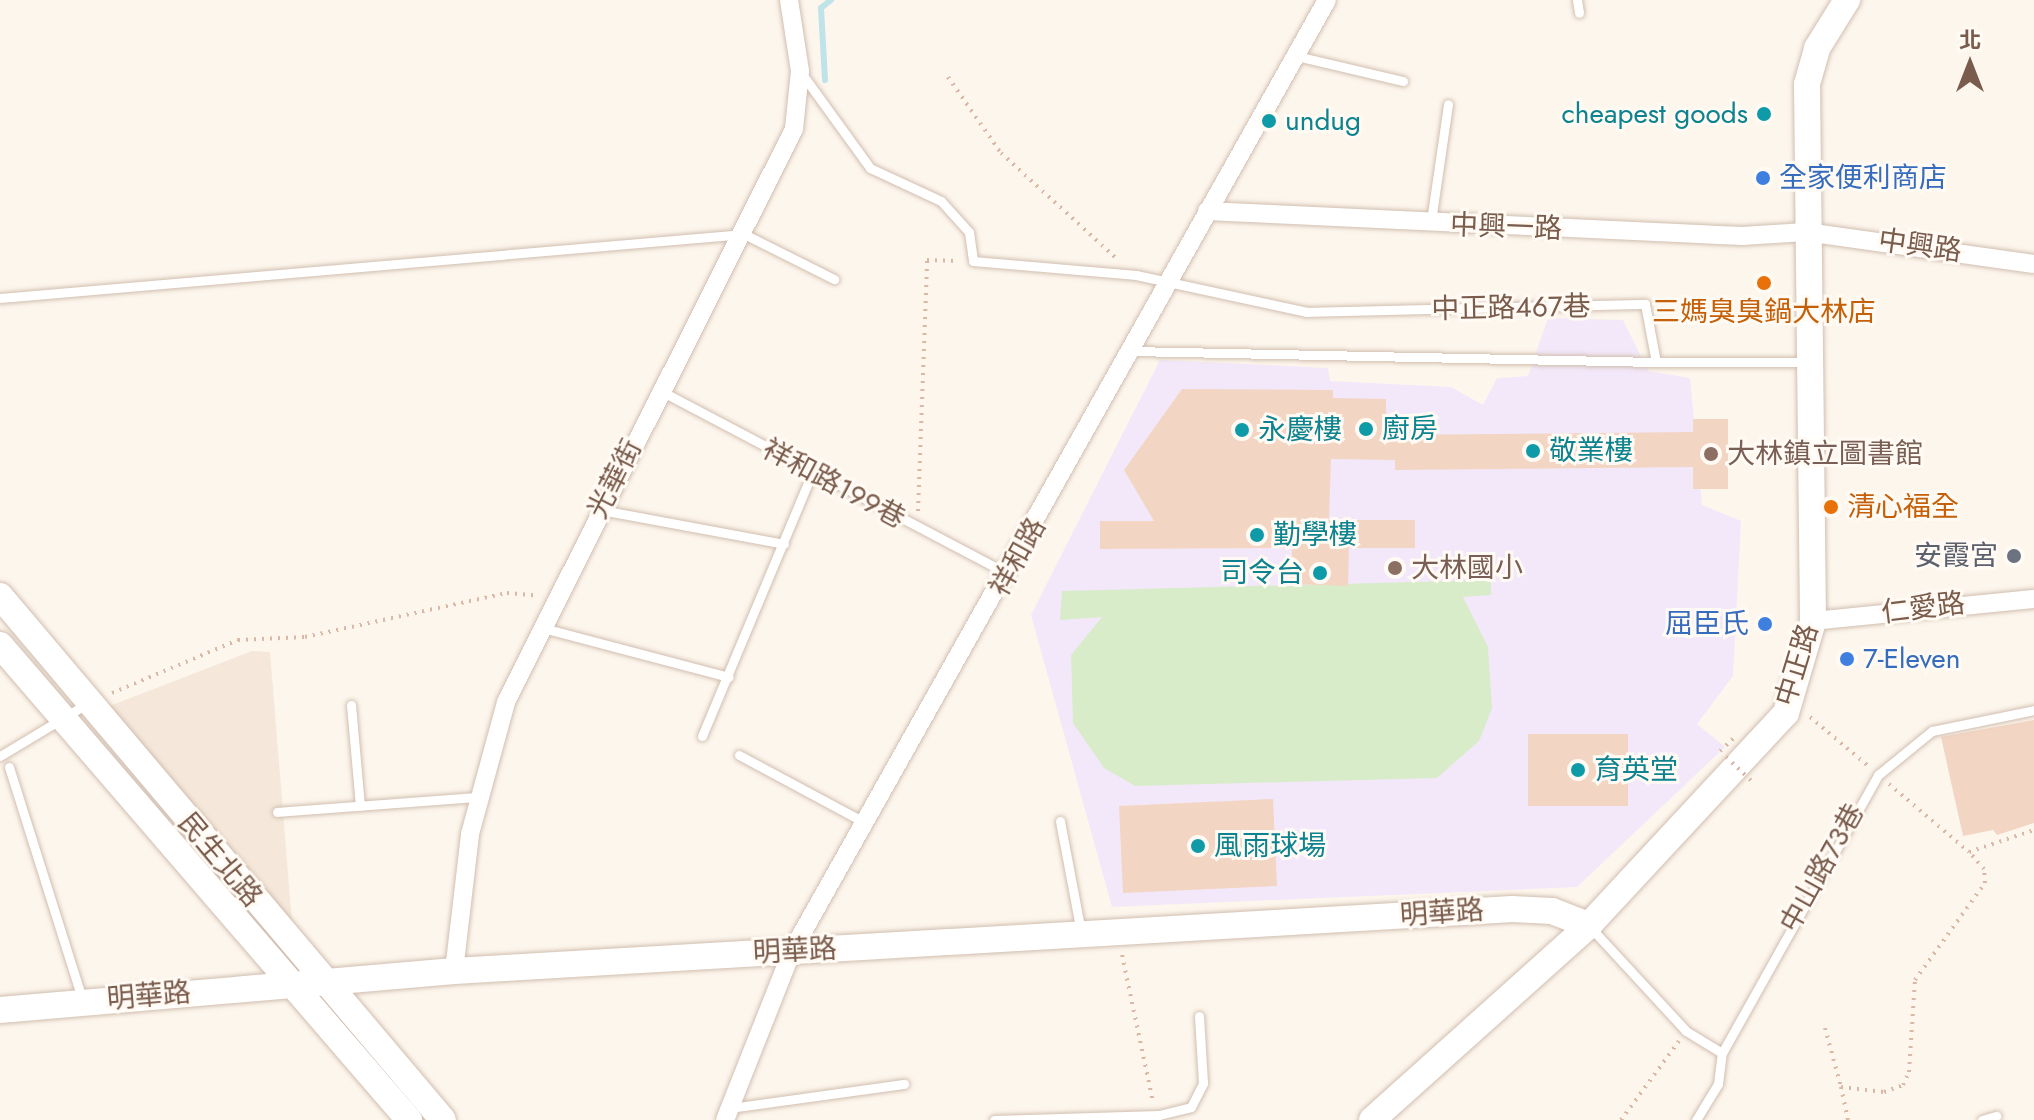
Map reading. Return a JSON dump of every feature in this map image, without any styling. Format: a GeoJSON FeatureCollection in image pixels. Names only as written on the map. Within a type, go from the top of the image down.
{"type":"FeatureCollection","features":[{"type":"Feature","properties":{"kind":"street","name":"光華街"},"geometry":{"type":"LineString","coordinates":[[454,971],[478,797],[506,702],[598,509],[744,234],[794,129],[800,71],[789,0]]}},
{"type":"Feature","properties":{"kind":"street","name":"祥和路"},"geometry":{"type":"LineString","coordinates":[[728,1114],[792,951],[1009,575],[1207,211],[1327,0]]}},
{"type":"Feature","properties":{"kind":"street","name":"中正路"},"geometry":{"type":"LineString","coordinates":[[1372,1120],[1589,925],[1786,713],[1813,621],[1806,232],[1807,84],[1817,48],[1847,0]]}},
{"type":"Feature","properties":{"kind":"street","name":"中興一路"},"geometry":{"type":"LineString","coordinates":[[1207,211],[1430,225],[1806,232]]}},
{"type":"Feature","properties":{"kind":"street","name":"中興路"},"geometry":{"type":"LineString","coordinates":[[1806,232],[2034,264]]}},
{"type":"Feature","properties":{"kind":"street","name":"民生北路"},"geometry":{"type":"LineString","coordinates":[[0,596],[323,982],[443,1120]]}},
{"type":"Feature","properties":{"kind":"street","name":"仁愛路"},"geometry":{"type":"LineString","coordinates":[[1813,621],[2034,599]]}},
{"type":"Feature","properties":{"kind":"street","name":"民生北路"},"geometry":{"type":"LineString","coordinates":[[0,645],[409,1120]]}},
{"type":"Feature","properties":{"kind":"street","name":"明華路"},"geometry":{"type":"LineString","coordinates":[[0,1010],[454,971],[1512,909],[1552,911],[1589,925]]}},
{"type":"Feature","properties":{"kind":"lane"},"geometry":{"type":"LineString","coordinates":[[1577,0],[1579,13]]}},
{"type":"Feature","properties":{"kind":"lane"},"geometry":{"type":"LineString","coordinates":[[1296,56],[1403,81]]}},
{"type":"Feature","properties":{"kind":"lane"},"geometry":{"type":"LineString","coordinates":[[800,71],[870,168],[929,194],[960,222],[973,261],[1136,275],[1169,281]]}},
{"type":"Feature","properties":{"kind":"lane"},"geometry":{"type":"LineString","coordinates":[[1430,225],[1448,104]]}},
{"type":"Feature","properties":{"kind":"lane"},"geometry":{"type":"LineString","coordinates":[[0,298],[744,234],[834,279]]}},
{"type":"Feature","properties":{"kind":"lane","name":"中正路467巷"},"geometry":{"type":"LineString","coordinates":[[1169,281],[1307,312],[1645,304],[1656,362]]}},
{"type":"Feature","properties":{"kind":"lane"},"geometry":{"type":"LineString","coordinates":[[1131,351],[1656,362],[1808,362]]}},
{"type":"Feature","properties":{"kind":"lane","name":"祥和路199巷"},"geometry":{"type":"LineString","coordinates":[[661,391],[1009,575]]}},
{"type":"Feature","properties":{"kind":"lane"},"geometry":{"type":"LineString","coordinates":[[702,736],[812,473]]}},
{"type":"Feature","properties":{"kind":"lane"},"geometry":{"type":"LineString","coordinates":[[598,509],[784,544]]}},
{"type":"Feature","properties":{"kind":"lane"},"geometry":{"type":"LineString","coordinates":[[543,628],[729,677]]}},
{"type":"Feature","properties":{"kind":"lane"},"geometry":{"type":"LineString","coordinates":[[0,756],[65,721],[88,703]]}},
{"type":"Feature","properties":{"kind":"lane"},"geometry":{"type":"LineString","coordinates":[[351,705],[360,806]]}},
{"type":"Feature","properties":{"kind":"lane","name":"中山路73巷"},"geometry":{"type":"LineString","coordinates":[[1696,1120],[1718,1084],[1722,1053],[1861,796],[1891,759],[1932,731],[2034,710]]}},
{"type":"Feature","properties":{"kind":"lane"},"geometry":{"type":"LineString","coordinates":[[739,755],[868,824]]}},
{"type":"Feature","properties":{"kind":"lane"},"geometry":{"type":"LineString","coordinates":[[9,767],[83,1002]]}},
{"type":"Feature","properties":{"kind":"lane"},"geometry":{"type":"LineString","coordinates":[[277,812],[478,797]]}},
{"type":"Feature","properties":{"kind":"lane"},"geometry":{"type":"LineString","coordinates":[[1060,821],[1081,935]]}},
{"type":"Feature","properties":{"kind":"lane"},"geometry":{"type":"LineString","coordinates":[[1589,925],[1686,1031],[1722,1053]]}},
{"type":"Feature","properties":{"kind":"lane"},"geometry":{"type":"LineString","coordinates":[[994,1120],[1159,1118],[1191,1107],[1203,1083],[1199,1016]]}},
{"type":"Feature","properties":{"kind":"lane"},"geometry":{"type":"LineString","coordinates":[[728,1114],[904,1084]]}},
{"type":"Feature","properties":{"kind":"lane"},"geometry":{"type":"LineString","coordinates":[[1982,1120],[1996,1116]]}},
{"type":"Feature","properties":{"kind":"path"},"geometry":{"type":"LineString","coordinates":[[948,77],[1001,153],[1136,275]]}},
{"type":"Feature","properties":{"kind":"path"},"geometry":{"type":"LineString","coordinates":[[917,529],[927,260],[973,261]]}},
{"type":"Feature","properties":{"kind":"path"},"geometry":{"type":"LineString","coordinates":[[88,703],[238,640],[305,637],[507,593],[557,598]]}},
{"type":"Feature","properties":{"kind":"path"},"geometry":{"type":"LineString","coordinates":[[1717,748],[1729,736]]}},
{"type":"Feature","properties":{"kind":"path"},"geometry":{"type":"LineString","coordinates":[[1726,757],[1751,780]]}},
{"type":"Feature","properties":{"kind":"path"},"geometry":{"type":"LineString","coordinates":[[1841,1087],[1884,1092],[1903,1085],[1915,980],[1985,883],[1984,869],[1969,852],[2034,830]]}},
{"type":"Feature","properties":{"kind":"path"},"geometry":{"type":"LineString","coordinates":[[1119,933],[1143,1083],[1159,1118]]}},
{"type":"Feature","properties":{"kind":"path"},"geometry":{"type":"LineString","coordinates":[[1825,1028],[1848,1120]]}},
{"type":"Feature","properties":{"kind":"path"},"geometry":{"type":"LineString","coordinates":[[1621,1120],[1686,1031]]}},
{"type":"Feature","properties":{"kind":"shaded area","name":"大林國小"},"geometry":{"type":"Polygon","coordinates":[[[1548,318],[1623,320],[1648,371],[1690,378],[1702,505],[1741,521],[1733,676],[1697,724],[1725,747],[1577,887],[1112,907],[1031,615],[1160,360],[1328,368],[1330,381],[1451,387],[1483,405],[1497,378],[1528,376],[1548,318]]]}},
{"type":"Feature","properties":{"kind":"shaded area"},"geometry":{"type":"Polygon","coordinates":[[[252,651],[270,652],[292,923],[107,707],[252,651]]]}},
{"type":"Feature","properties":{"kind":"green space"},"geometry":{"type":"Polygon","coordinates":[[[1491,580],[1491,595],[1463,597],[1488,647],[1492,708],[1479,741],[1437,778],[1135,786],[1104,768],[1073,723],[1071,655],[1102,617],[1060,620],[1062,591],[1491,580]]]}},
{"type":"Feature","properties":{"kind":"building"},"geometry":{"type":"Polygon","coordinates":[[[1182,389],[1333,390],[1333,398],[1386,399],[1386,435],[1693,432],[1693,419],[1728,419],[1728,489],[1693,489],[1693,467],[1395,470],[1395,460],[1331,459],[1329,520],[1415,520],[1415,548],[1349,548],[1348,586],[1291,584],[1292,548],[1100,549],[1100,521],[1154,521],[1124,470],[1182,389]]]}},
{"type":"Feature","properties":{"kind":"building"},"geometry":{"type":"Polygon","coordinates":[[[2034,720],[2034,823],[1997,835],[1993,830],[1963,836],[1941,737],[2034,720]]]}},
{"type":"Feature","properties":{"kind":"building","name":"育英堂"},"geometry":{"type":"Polygon","coordinates":[[[1528,734],[1628,734],[1628,806],[1528,806],[1528,734]]]}},
{"type":"Feature","properties":{"kind":"building","name":"風雨球場"},"geometry":{"type":"Polygon","coordinates":[[[1273,799],[1277,886],[1123,893],[1119,806],[1273,799]]]}},
{"type":"Feature","properties":{"kind":"waterway"},"geometry":{"type":"LineString","coordinates":[[825,80],[821,8],[831,0]]}},
{"type":"Feature","properties":{"kind":"place","name":"cheapest goods"},"geometry":{"type":"Point","coordinates":[1764,114]}},
{"type":"Feature","properties":{"kind":"place","name":"undug"},"geometry":{"type":"Point","coordinates":[1269,121]}},
{"type":"Feature","properties":{"kind":"place","name":"全家便利商店"},"geometry":{"type":"Point","coordinates":[1763,178]}},
{"type":"Feature","properties":{"kind":"place","name":"三媽臭臭鍋大林店"},"geometry":{"type":"Point","coordinates":[1764,283]}},
{"type":"Feature","properties":{"kind":"place","name":"廚房"},"geometry":{"type":"Point","coordinates":[1366,429]}},
{"type":"Feature","properties":{"kind":"place","name":"永慶樓"},"geometry":{"type":"Point","coordinates":[1242,430]}},
{"type":"Feature","properties":{"kind":"place","name":"敬業樓"},"geometry":{"type":"Point","coordinates":[1533,451]}},
{"type":"Feature","properties":{"kind":"place","name":"大林鎮立圖書館"},"geometry":{"type":"Point","coordinates":[1711,454]}},
{"type":"Feature","properties":{"kind":"place","name":"清心福全"},"geometry":{"type":"Point","coordinates":[1831,507]}},
{"type":"Feature","properties":{"kind":"place","name":"勤學樓"},"geometry":{"type":"Point","coordinates":[1257,535]}},
{"type":"Feature","properties":{"kind":"place","name":"安霞宮"},"geometry":{"type":"Point","coordinates":[2014,556]}},
{"type":"Feature","properties":{"kind":"place","name":"大林國小"},"geometry":{"type":"Point","coordinates":[1395,568]}},
{"type":"Feature","properties":{"kind":"place","name":"司令台"},"geometry":{"type":"Point","coordinates":[1320,573]}},
{"type":"Feature","properties":{"kind":"place","name":"屈臣氏"},"geometry":{"type":"Point","coordinates":[1765,624]}},
{"type":"Feature","properties":{"kind":"place","name":"7-Eleven"},"geometry":{"type":"Point","coordinates":[1847,659]}},
{"type":"Feature","properties":{"kind":"place","name":"育英堂"},"geometry":{"type":"Point","coordinates":[1578,770]}},
{"type":"Feature","properties":{"kind":"place","name":"風雨球場"},"geometry":{"type":"Point","coordinates":[1198,846]}}]}
